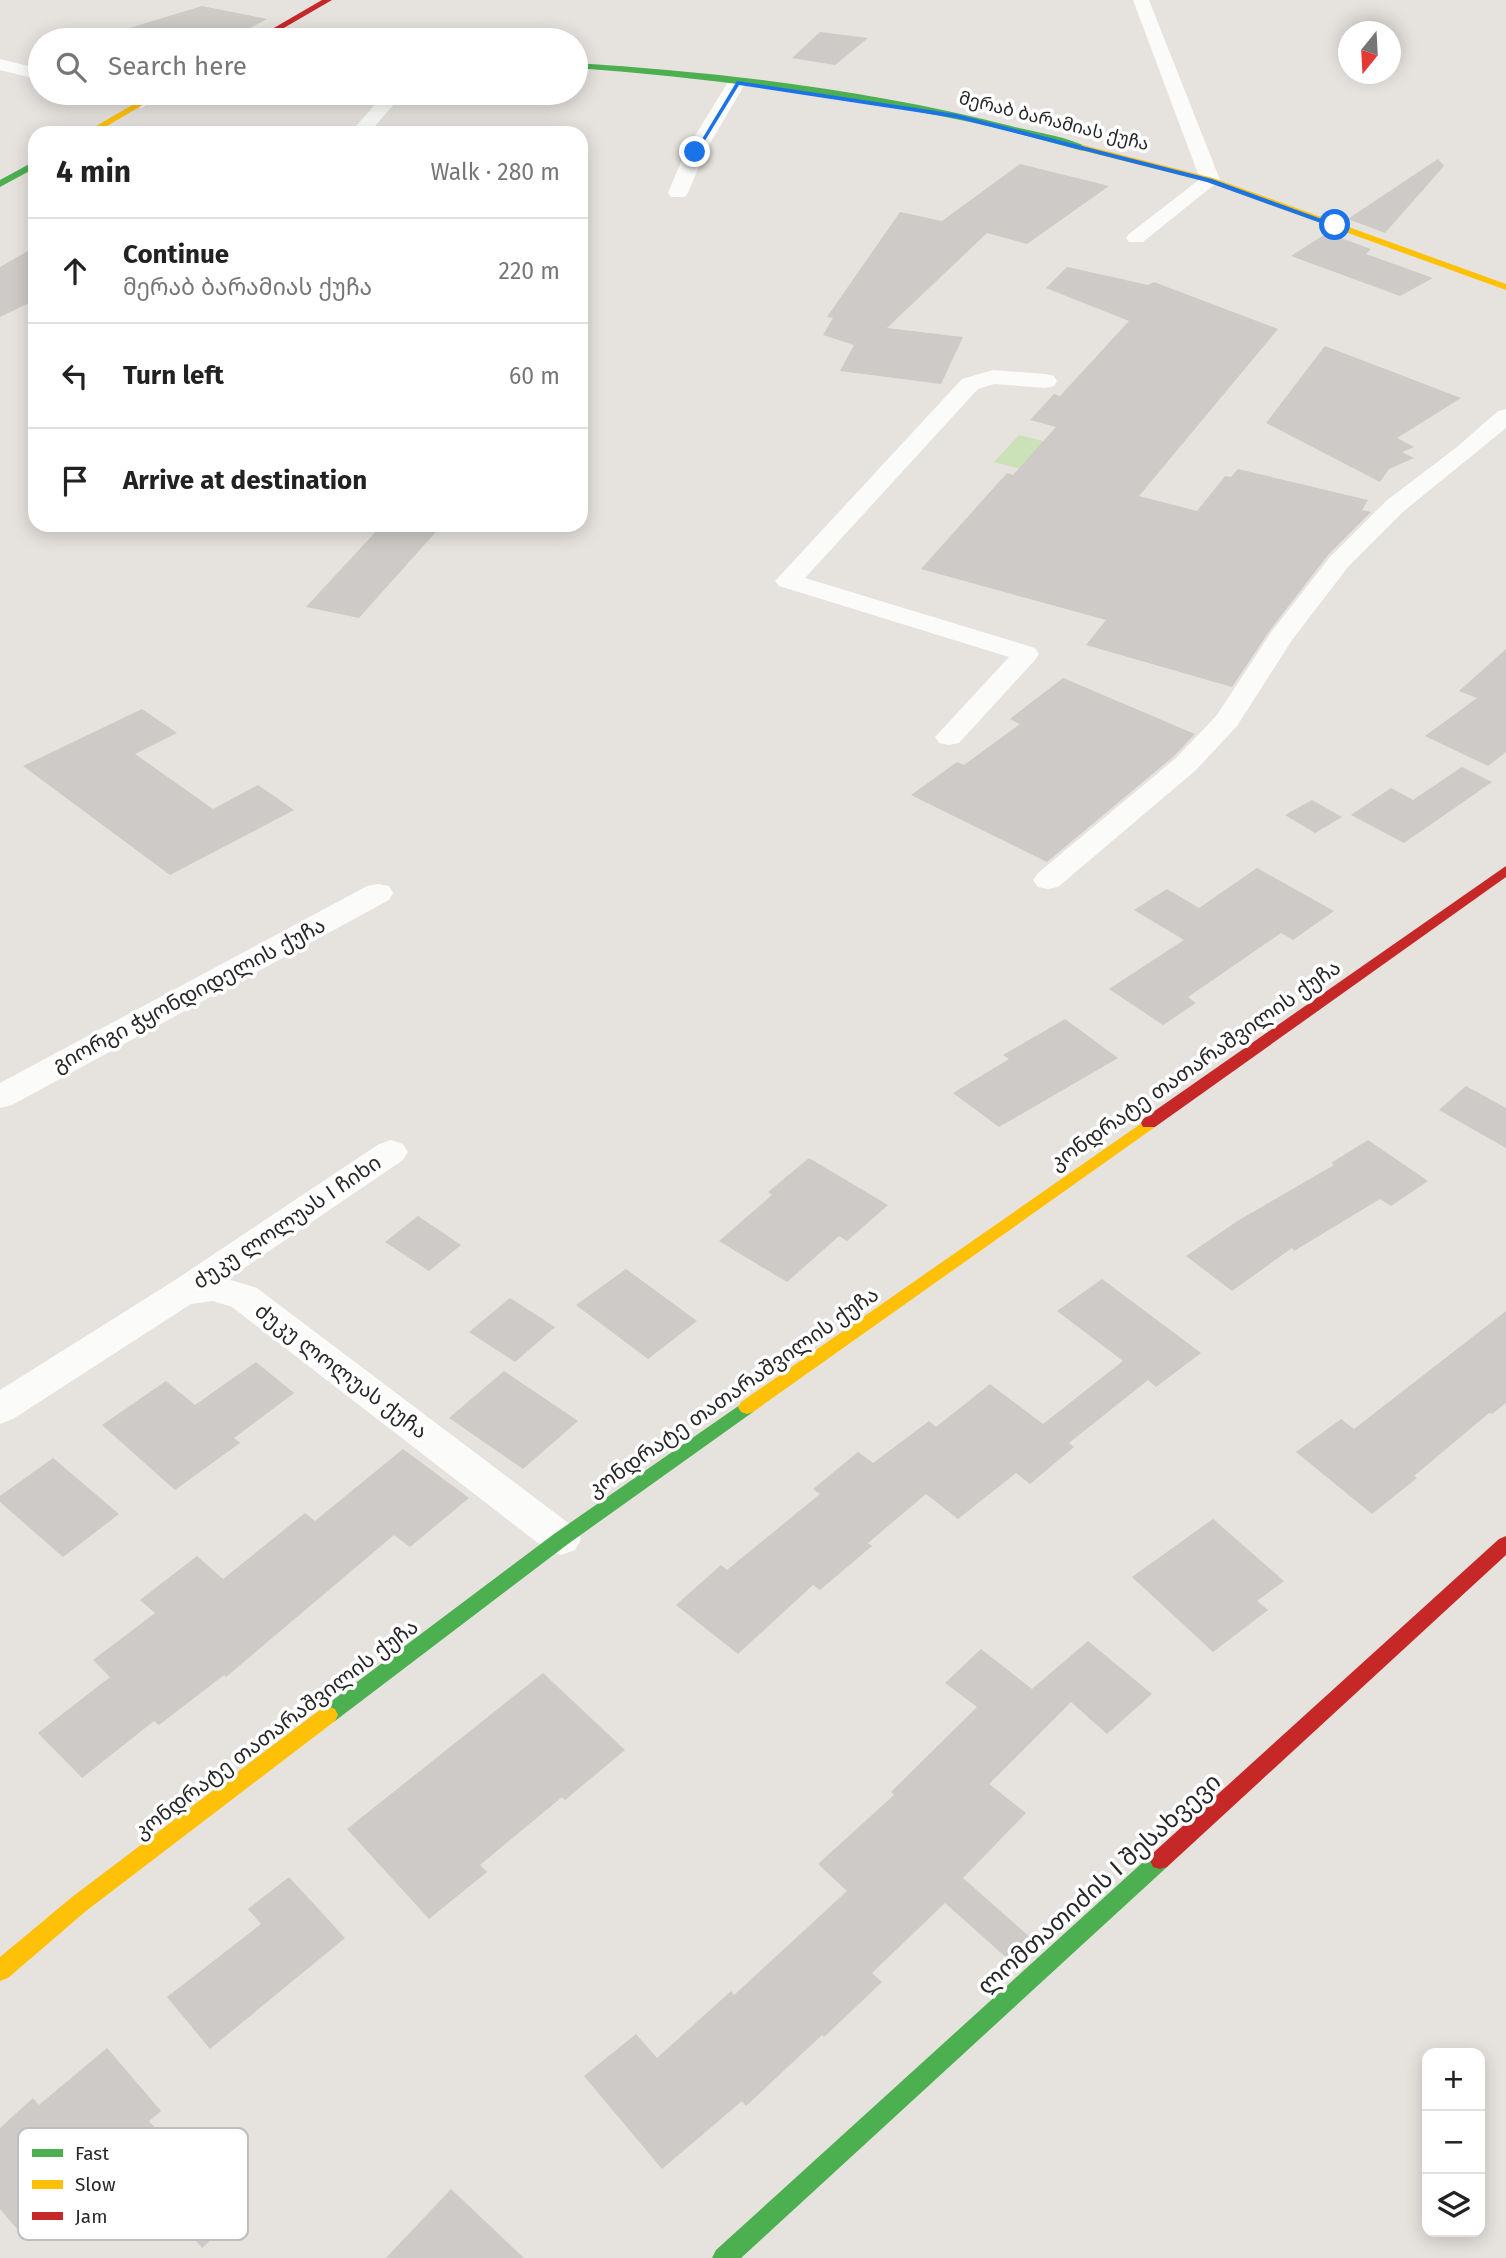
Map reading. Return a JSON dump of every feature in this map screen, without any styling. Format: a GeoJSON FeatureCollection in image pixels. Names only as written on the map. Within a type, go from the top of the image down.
{"type":"FeatureCollection","features":[{"type":"Feature","properties":{"kind":"street"},"geometry":{"type":"LineString","coordinates":[[279,28],[328,0]]}},
{"type":"Feature","properties":{"kind":"street"},"geometry":{"type":"LineString","coordinates":[[1136,238],[1210,180],[1141,0]]}},
{"type":"Feature","properties":{"kind":"street"},"geometry":{"type":"LineString","coordinates":[[0,64],[28,72]]}},
{"type":"Feature","properties":{"kind":"street","name":"მერაბ ბარამიას ქუჩა"},"geometry":{"type":"LineString","coordinates":[[588,66],[737,82],[956,116],[1210,180],[1506,287]]}},
{"type":"Feature","properties":{"kind":"street"},"geometry":{"type":"LineString","coordinates":[[678,192],[695,152],[737,82]]}},
{"type":"Feature","properties":{"kind":"street"},"geometry":{"type":"LineString","coordinates":[[100,126],[137,105]]}},
{"type":"Feature","properties":{"kind":"street"},"geometry":{"type":"LineString","coordinates":[[365,126],[384,105]]}},
{"type":"Feature","properties":{"kind":"street"},"geometry":{"type":"LineString","coordinates":[[0,184],[28,167]]}},
{"type":"Feature","properties":{"kind":"street"},"geometry":{"type":"LineString","coordinates":[[949,737],[1026,654],[788,581],[970,384],[993,377],[1046,382]]}},
{"type":"Feature","properties":{"kind":"street"},"geometry":{"type":"LineString","coordinates":[[1048,880],[1186,764],[1227,720],[1281,638],[1348,552],[1395,506],[1506,416]]}},
{"type":"Feature","properties":{"kind":"street","name":"კონდრატე თათარაშვილის ქუჩა"},"geometry":{"type":"LineString","coordinates":[[0,1971],[79,1904],[561,1539],[1506,870]]}},
{"type":"Feature","properties":{"kind":"street","name":"გიორგი ჭყონდიდელის ქუჩა"},"geometry":{"type":"LineString","coordinates":[[0,1097],[377,893]]}},
{"type":"Feature","properties":{"kind":"street","name":"ძუკუ ლოლუას I ჩიხი"},"geometry":{"type":"LineString","coordinates":[[183,1292],[391,1152]]}},
{"type":"Feature","properties":{"kind":"street","name":"ძუკუ ლოლუას ქუჩა"},"geometry":{"type":"LineString","coordinates":[[0,1409],[183,1292],[213,1288],[244,1297],[561,1539]]}},
{"type":"Feature","properties":{"kind":"street","name":"ლომთათიძის I შესახვევი"},"geometry":{"type":"LineString","coordinates":[[724,2258],[1506,1544]]}},
{"type":"Feature","properties":{"kind":"green space"},"geometry":{"type":"Polygon","coordinates":[[[1019,435],[1159,470],[1135,498],[994,462],[1019,435]]]}},
{"type":"Feature","properties":{"kind":"building"},"geometry":{"type":"Polygon","coordinates":[[[202,6],[267,19],[250,28],[129,28],[202,6]]]}},
{"type":"Feature","properties":{"kind":"building"},"geometry":{"type":"Polygon","coordinates":[[[820,32],[868,38],[835,65],[792,58],[820,32]]]}},
{"type":"Feature","properties":{"kind":"building"},"geometry":{"type":"Polygon","coordinates":[[[1438,159],[1444,166],[1385,233],[1348,219],[1438,159]]]}},
{"type":"Feature","properties":{"kind":"building"},"geometry":{"type":"Polygon","coordinates":[[[1020,164],[1109,186],[1027,244],[987,233],[887,328],[963,337],[941,384],[840,371],[854,345],[823,335],[833,318],[827,317],[900,212],[942,221],[1020,164]]]}},
{"type":"Feature","properties":{"kind":"building"},"geometry":{"type":"Polygon","coordinates":[[[1327,233],[1371,249],[1366,254],[1433,278],[1400,296],[1291,256],[1327,233]]]}},
{"type":"Feature","properties":{"kind":"building"},"geometry":{"type":"Polygon","coordinates":[[[28,251],[28,303],[0,317],[0,267],[28,251]]]}},
{"type":"Feature","properties":{"kind":"building"},"geometry":{"type":"Polygon","coordinates":[[[1067,267],[1148,285],[1154,282],[1278,329],[1139,496],[1197,511],[1225,476],[1231,477],[1238,469],[1368,500],[1362,510],[1371,512],[1328,555],[1270,630],[1232,687],[1086,645],[1106,620],[921,569],[1007,473],[1013,475],[1056,427],[1030,420],[1054,394],[1060,396],[1129,321],[1046,288],[1067,267]]]}},
{"type":"Feature","properties":{"kind":"building"},"geometry":{"type":"Polygon","coordinates":[[[1325,346],[1461,398],[1397,438],[1414,447],[1402,452],[1414,458],[1389,469],[1380,482],[1266,423],[1325,346]]]}},
{"type":"Feature","properties":{"kind":"building"},"geometry":{"type":"Polygon","coordinates":[[[376,532],[436,532],[359,618],[306,607],[376,532]]]}},
{"type":"Feature","properties":{"kind":"building"},"geometry":{"type":"Polygon","coordinates":[[[1506,649],[1506,752],[1488,766],[1425,736],[1477,698],[1459,691],[1506,649]]]}},
{"type":"Feature","properties":{"kind":"building"},"geometry":{"type":"Polygon","coordinates":[[[1063,678],[1195,734],[1174,756],[1047,862],[911,795],[957,762],[964,765],[1020,724],[1010,719],[1063,678]]]}},
{"type":"Feature","properties":{"kind":"building"},"geometry":{"type":"Polygon","coordinates":[[[142,709],[177,733],[135,754],[213,809],[258,785],[294,810],[170,875],[23,766],[142,709]]]}},
{"type":"Feature","properties":{"kind":"building"},"geometry":{"type":"Polygon","coordinates":[[[1462,767],[1492,782],[1404,843],[1351,815],[1391,788],[1413,800],[1462,767]]]}},
{"type":"Feature","properties":{"kind":"building"},"geometry":{"type":"Polygon","coordinates":[[[1312,800],[1342,817],[1315,833],[1285,815],[1312,800]]]}},
{"type":"Feature","properties":{"kind":"building"},"geometry":{"type":"Polygon","coordinates":[[[1257,868],[1334,911],[1293,940],[1281,933],[1188,997],[1196,1003],[1163,1025],[1109,989],[1184,940],[1134,910],[1167,889],[1199,908],[1257,868]]]}},
{"type":"Feature","properties":{"kind":"building"},"geometry":{"type":"Polygon","coordinates":[[[1065,1019],[1118,1058],[999,1127],[953,1093],[1009,1059],[1003,1055],[1065,1019]]]}},
{"type":"Feature","properties":{"kind":"building"},"geometry":{"type":"Polygon","coordinates":[[[1466,1086],[1506,1108],[1506,1148],[1439,1110],[1466,1086]]]}},
{"type":"Feature","properties":{"kind":"building"},"geometry":{"type":"Polygon","coordinates":[[[1368,1140],[1428,1181],[1391,1206],[1380,1199],[1294,1251],[1292,1248],[1232,1291],[1186,1256],[1239,1220],[1334,1165],[1331,1163],[1368,1140]]]}},
{"type":"Feature","properties":{"kind":"building"},"geometry":{"type":"Polygon","coordinates":[[[809,1158],[888,1205],[847,1241],[839,1236],[787,1282],[719,1241],[772,1195],[768,1192],[809,1158]]]}},
{"type":"Feature","properties":{"kind":"building"},"geometry":{"type":"Polygon","coordinates":[[[418,1216],[461,1245],[429,1271],[385,1242],[418,1216]]]}},
{"type":"Feature","properties":{"kind":"building"},"geometry":{"type":"Polygon","coordinates":[[[626,1269],[697,1321],[648,1359],[576,1305],[626,1269]]]}},
{"type":"Feature","properties":{"kind":"building"},"geometry":{"type":"Polygon","coordinates":[[[1102,1279],[1201,1353],[1156,1387],[1148,1380],[1069,1443],[1074,1447],[1030,1484],[1016,1473],[958,1519],[926,1494],[868,1543],[872,1546],[820,1590],[813,1585],[738,1654],[676,1605],[721,1565],[727,1570],[820,1494],[813,1489],[858,1452],[873,1463],[929,1421],[936,1427],[990,1384],[1043,1424],[1123,1361],[1057,1311],[1102,1279]]]}},
{"type":"Feature","properties":{"kind":"building"},"geometry":{"type":"Polygon","coordinates":[[[510,1298],[555,1327],[515,1362],[469,1332],[510,1298]]]}},
{"type":"Feature","properties":{"kind":"building"},"geometry":{"type":"Polygon","coordinates":[[[1506,1311],[1506,1403],[1492,1414],[1489,1413],[1414,1476],[1417,1478],[1372,1514],[1296,1452],[1341,1419],[1354,1429],[1506,1311]]]}},
{"type":"Feature","properties":{"kind":"building"},"geometry":{"type":"Polygon","coordinates":[[[256,1362],[294,1393],[234,1438],[240,1443],[175,1490],[102,1425],[166,1381],[195,1405],[256,1362]]]}},
{"type":"Feature","properties":{"kind":"building"},"geometry":{"type":"Polygon","coordinates":[[[504,1371],[578,1421],[523,1469],[449,1418],[504,1371]]]}},
{"type":"Feature","properties":{"kind":"building"},"geometry":{"type":"Polygon","coordinates":[[[403,1449],[469,1498],[410,1547],[394,1535],[226,1677],[224,1675],[159,1725],[154,1721],[82,1778],[38,1733],[110,1677],[93,1660],[155,1613],[140,1600],[197,1556],[223,1579],[305,1513],[315,1521],[403,1449]]]}},
{"type":"Feature","properties":{"kind":"building"},"geometry":{"type":"Polygon","coordinates":[[[53,1458],[119,1514],[63,1557],[0,1502],[0,1496],[53,1458]]]}},
{"type":"Feature","properties":{"kind":"building"},"geometry":{"type":"Polygon","coordinates":[[[1213,1519],[1284,1581],[1257,1601],[1268,1610],[1213,1652],[1132,1577],[1213,1519]]]}},
{"type":"Feature","properties":{"kind":"building"},"geometry":{"type":"Polygon","coordinates":[[[1088,1641],[1152,1694],[1107,1734],[1071,1702],[989,1784],[1026,1813],[963,1878],[1032,1939],[1009,1960],[945,1903],[872,1973],[882,1982],[824,2037],[822,2035],[746,2106],[742,2101],[662,2169],[584,2076],[636,2034],[657,2058],[731,1991],[734,1995],[847,1891],[818,1864],[894,1795],[891,1792],[977,1707],[945,1683],[981,1649],[1032,1689],[1088,1641]]]}},
{"type":"Feature","properties":{"kind":"building"},"geometry":{"type":"Polygon","coordinates":[[[543,1673],[625,1750],[565,1800],[562,1797],[480,1865],[487,1872],[429,1919],[347,1829],[543,1673]]]}},
{"type":"Feature","properties":{"kind":"building"},"geometry":{"type":"Polygon","coordinates":[[[289,1877],[345,1938],[210,2049],[167,1997],[261,1924],[248,1909],[289,1877]]]}},
{"type":"Feature","properties":{"kind":"building"},"geometry":{"type":"Polygon","coordinates":[[[107,2048],[161,2111],[149,2121],[155,2128],[18,2128],[18,2230],[0,2209],[0,2128],[33,2098],[39,2105],[107,2048]]]}},
{"type":"Feature","properties":{"kind":"building"},"geometry":{"type":"Polygon","coordinates":[[[451,2189],[524,2258],[386,2258],[451,2189]]]}},
{"type":"Feature","properties":{"kind":"building"},"geometry":{"type":"Polygon","coordinates":[[[195,2240],[211,2240],[202,2248],[195,2240]]]}},
{"type":"Feature","properties":{"kind":"traffic: fast"},"geometry":{"type":"LineString","coordinates":[[588,66],[718,78],[813,91],[970,119],[1083,148]]}},
{"type":"Feature","properties":{"kind":"traffic: fast"},"geometry":{"type":"LineString","coordinates":[[0,184],[28,168]]}},
{"type":"Feature","properties":{"kind":"traffic: fast"},"geometry":{"type":"LineString","coordinates":[[328,1715],[561,1539],[747,1407]]}},
{"type":"Feature","properties":{"kind":"traffic: fast"},"geometry":{"type":"LineString","coordinates":[[724,2258],[1160,1860]]}},
{"type":"Feature","properties":{"kind":"traffic: slow"},"geometry":{"type":"LineString","coordinates":[[100,126],[138,105]]}},
{"type":"Feature","properties":{"kind":"traffic: slow"},"geometry":{"type":"LineString","coordinates":[[1083,148],[1210,180],[1506,287]]}},
{"type":"Feature","properties":{"kind":"traffic: slow"},"geometry":{"type":"LineString","coordinates":[[747,1407],[1149,1123]]}},
{"type":"Feature","properties":{"kind":"traffic: slow"},"geometry":{"type":"LineString","coordinates":[[0,1971],[79,1904],[328,1715]]}},
{"type":"Feature","properties":{"kind":"traffic: jam"},"geometry":{"type":"LineString","coordinates":[[278,28],[328,0]]}},
{"type":"Feature","properties":{"kind":"traffic: jam"},"geometry":{"type":"LineString","coordinates":[[1149,1123],[1506,870]]}},
{"type":"Feature","properties":{"kind":"traffic: jam"},"geometry":{"type":"LineString","coordinates":[[1160,1860],[1506,1544]]}},
{"type":"Feature","properties":{"kind":"route"},"geometry":{"type":"LineString","coordinates":[[695,152],[737,82],[956,116],[1210,180],[1335,225]]}}]}
